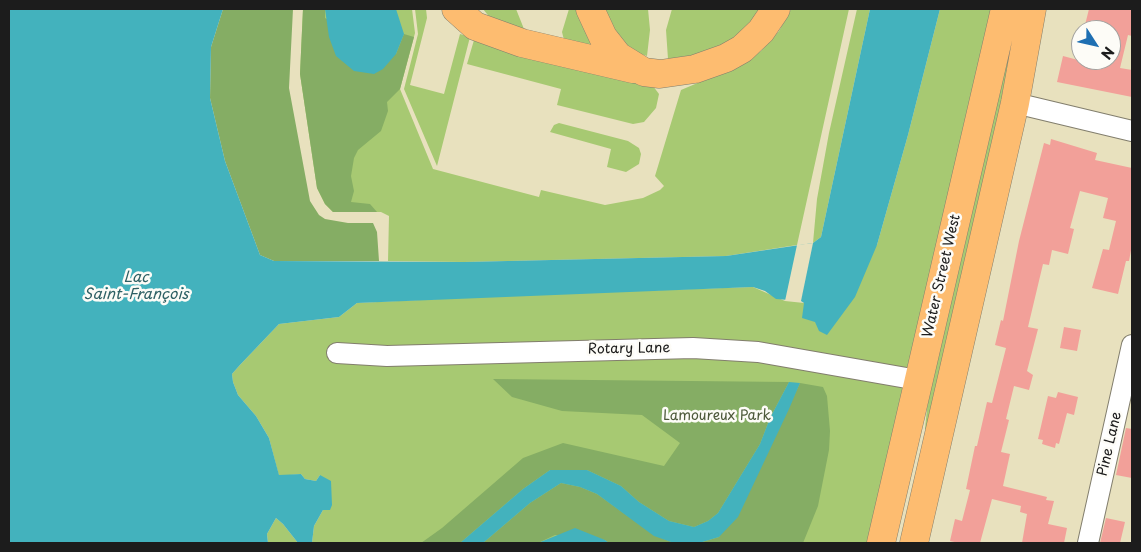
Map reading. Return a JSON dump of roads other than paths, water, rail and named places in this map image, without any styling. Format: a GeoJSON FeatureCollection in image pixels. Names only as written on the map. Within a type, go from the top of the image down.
{"type":"FeatureCollection","features":[{"type":"Feature","properties":{"kind":"main road"},"geometry":{"type":"LineString","coordinates":[[456,9],[475,26],[522,43],[644,72],[673,74],[712,63],[742,49],[761,31],[776,9]]}},
{"type":"Feature","properties":{"kind":"main road"},"geometry":{"type":"LineString","coordinates":[[590,9],[610,47],[628,64],[644,72]]}},
{"type":"Feature","properties":{"kind":"main road","name":"Water Street West"},"geometry":{"type":"LineString","coordinates":[[881,543],[1005,9]]}},
{"type":"Feature","properties":{"kind":"main road"},"geometry":{"type":"LineString","coordinates":[[914,543],[1015,103],[1032,9]]}},
{"type":"Feature","properties":{"kind":"street"},"geometry":{"type":"LineString","coordinates":[[1015,103],[1132,131]]}},
{"type":"Feature","properties":{"kind":"street","name":"Pine Lane"},"geometry":{"type":"LineString","coordinates":[[1088,543],[1132,345]]}},
{"type":"Feature","properties":{"kind":"street","name":"Rotary Lane"},"geometry":{"type":"LineString","coordinates":[[337,353],[387,356],[606,349],[702,349],[758,352],[918,380]]}},
{"type":"Feature","properties":{"kind":"water","name":"Lac Saint-François"},"geometry":{"type":"Polygon","coordinates":[[[9,9],[223,9],[211,47],[210,98],[225,161],[260,255],[274,261],[464,262],[726,256],[813,243],[821,237],[870,9],[940,9],[908,135],[877,245],[855,297],[827,335],[819,331],[815,322],[802,318],[804,303],[801,301],[776,299],[765,291],[753,287],[357,303],[339,317],[279,324],[232,374],[238,395],[256,416],[269,438],[279,475],[301,474],[305,479],[316,481],[320,475],[331,481],[332,505],[330,510],[323,510],[314,526],[312,543],[298,543],[276,518],[267,534],[268,543],[9,543],[9,9]]]}},
{"type":"Feature","properties":{"kind":"water"},"geometry":{"type":"Polygon","coordinates":[[[325,9],[396,9],[404,34],[396,54],[383,69],[374,74],[354,71],[336,56],[329,37],[325,9]]]}},
{"type":"Feature","properties":{"kind":"water"},"geometry":{"type":"Polygon","coordinates":[[[789,382],[800,383],[789,409],[738,517],[719,537],[699,543],[674,543],[654,536],[597,494],[580,487],[561,483],[530,503],[483,543],[460,543],[523,489],[550,470],[587,470],[621,486],[639,502],[669,521],[694,527],[708,521],[718,513],[760,444],[770,418],[789,382]]]}},
{"type":"Feature","properties":{"kind":"water"},"geometry":{"type":"Polygon","coordinates":[[[575,528],[609,543],[538,543],[575,528]]]}},
{"type":"Feature","properties":{"kind":"park label","name":"Lamoureux Park"},"geometry":{"type":"Point","coordinates":[717,416]}}]}
